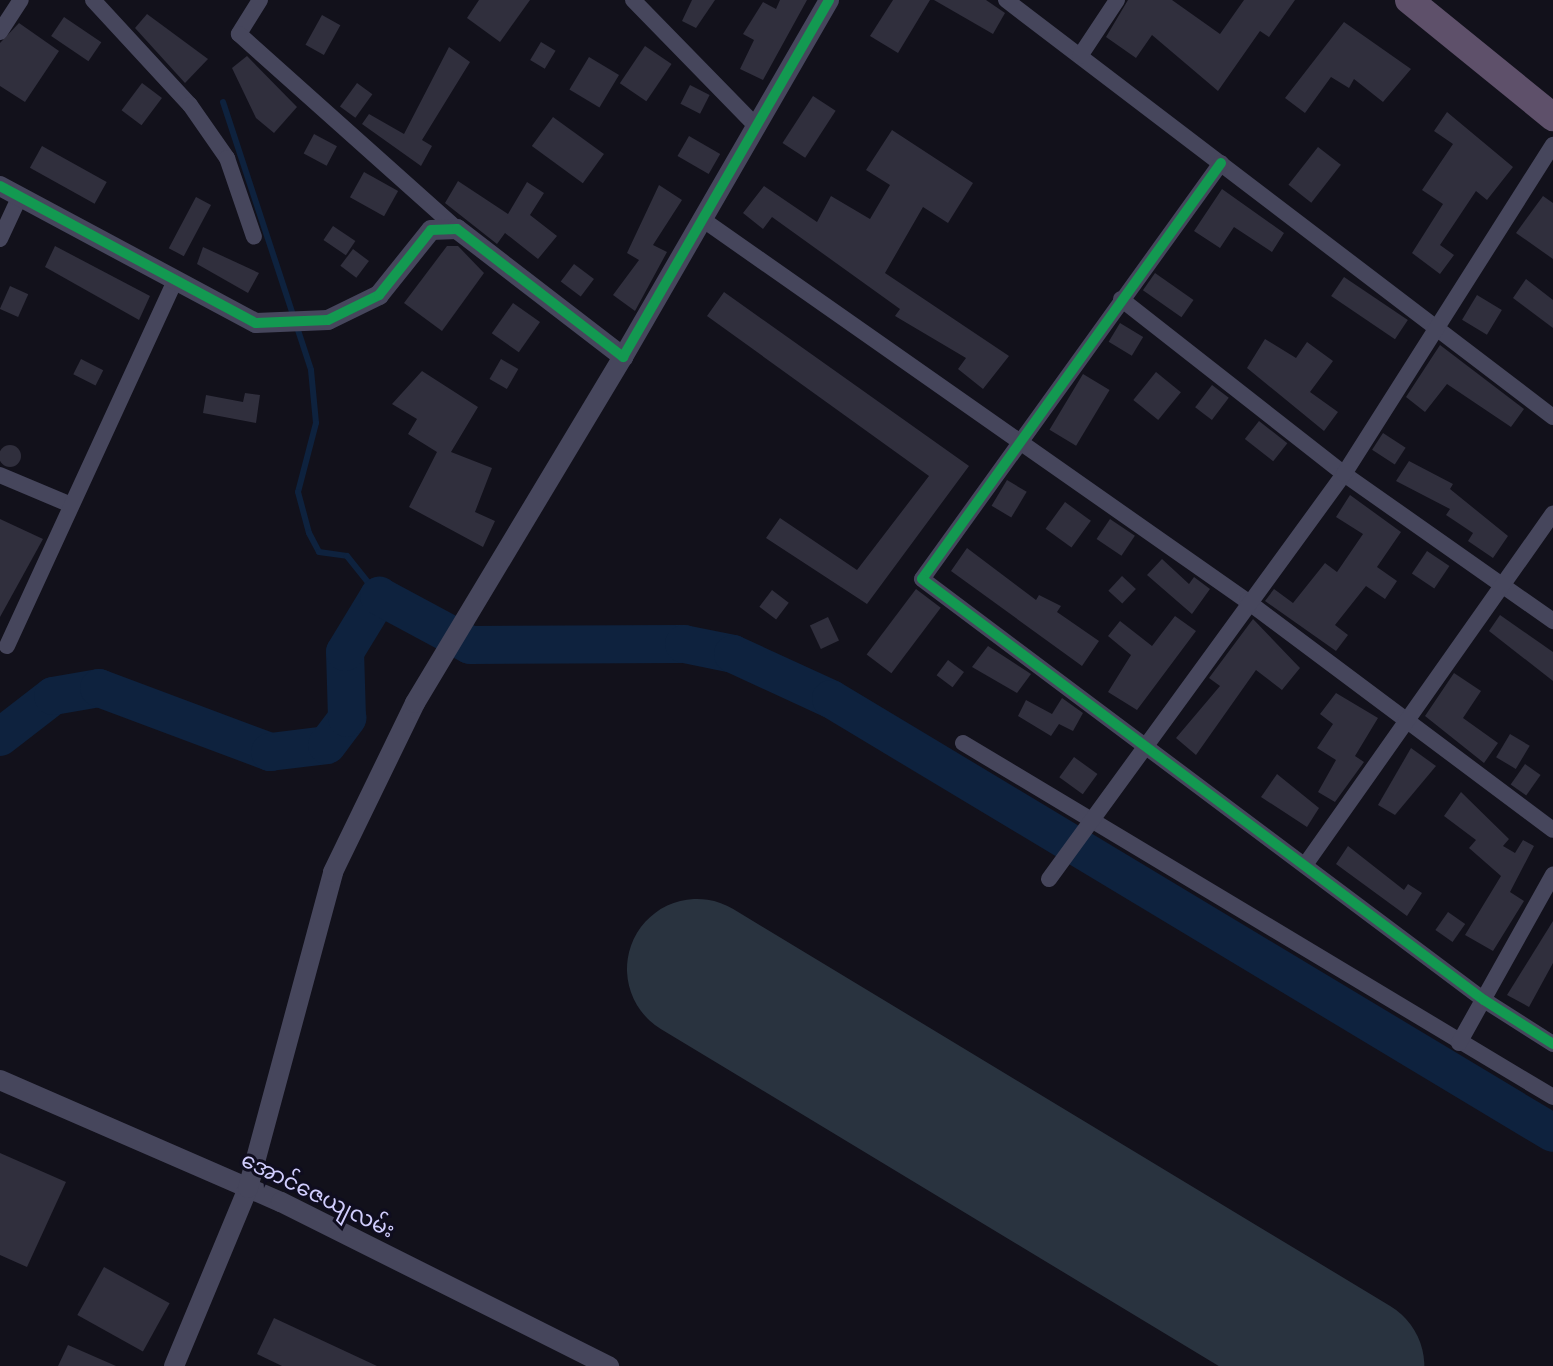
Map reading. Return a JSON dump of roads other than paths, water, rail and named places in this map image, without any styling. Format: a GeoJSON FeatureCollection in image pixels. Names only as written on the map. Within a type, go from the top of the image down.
{"type":"FeatureCollection","features":[{"type":"Feature","properties":{"kind":"highway"},"geometry":{"type":"LineString","coordinates":[[1409,0],[1553,117]]}},
{"type":"Feature","properties":{"kind":"street"},"geometry":{"type":"LineString","coordinates":[[0,32],[21,0]]}},
{"type":"Feature","properties":{"kind":"street"},"geometry":{"type":"LineString","coordinates":[[93,0],[190,105],[227,158],[254,237]]}},
{"type":"Feature","properties":{"kind":"street"},"geometry":{"type":"LineString","coordinates":[[260,0],[239,34],[457,229],[623,357]]}},
{"type":"Feature","properties":{"kind":"street"},"geometry":{"type":"LineString","coordinates":[[633,0],[756,126]]}},
{"type":"Feature","properties":{"kind":"street"},"geometry":{"type":"LineString","coordinates":[[174,1366],[248,1188],[333,872],[415,703],[623,357],[829,0]]}},
{"type":"Feature","properties":{"kind":"street"},"geometry":{"type":"LineString","coordinates":[[1006,0],[1553,417]]}},
{"type":"Feature","properties":{"kind":"street"},"geometry":{"type":"LineString","coordinates":[[1080,56],[1117,0]]}},
{"type":"Feature","properties":{"kind":"street"},"geometry":{"type":"LineString","coordinates":[[1049,879],[1088,821],[1147,746],[1247,601],[1344,474],[1553,145]]}},
{"type":"Feature","properties":{"kind":"street"},"geometry":{"type":"LineString","coordinates":[[1221,163],[1121,299],[1020,448],[922,579],[1484,1000],[1553,1044]]}},
{"type":"Feature","properties":{"kind":"street"},"geometry":{"type":"LineString","coordinates":[[0,186],[256,323],[328,320],[379,295],[431,230],[457,229]]}},
{"type":"Feature","properties":{"kind":"street"},"geometry":{"type":"LineString","coordinates":[[0,239],[20,196]]}},
{"type":"Feature","properties":{"kind":"street"},"geometry":{"type":"LineString","coordinates":[[702,219],[1020,448],[1247,601],[1553,830]]}},
{"type":"Feature","properties":{"kind":"street"},"geometry":{"type":"LineString","coordinates":[[7,646],[175,280]]}},
{"type":"Feature","properties":{"kind":"street"},"geometry":{"type":"LineString","coordinates":[[1121,299],[1344,474],[1553,621]]}},
{"type":"Feature","properties":{"kind":"street"},"geometry":{"type":"LineString","coordinates":[[0,475],[71,505]]}},
{"type":"Feature","properties":{"kind":"street"},"geometry":{"type":"LineString","coordinates":[[1305,865],[1553,514]]}},
{"type":"Feature","properties":{"kind":"street"},"geometry":{"type":"LineString","coordinates":[[963,743],[1088,821],[1553,1097]]}},
{"type":"Feature","properties":{"kind":"street"},"geometry":{"type":"LineString","coordinates":[[1459,1043],[1553,875]]}},
{"type":"Feature","properties":{"kind":"street","name":"အောင်ဇေယျလမ်း"},"geometry":{"type":"LineString","coordinates":[[0,1080],[248,1188],[609,1366]]}},
{"type":"Feature","properties":{"kind":"waterway"},"geometry":{"type":"LineString","coordinates":[[223,102],[311,370],[316,423],[298,492],[309,533],[319,552],[347,556],[379,596]]}},
{"type":"Feature","properties":{"kind":"waterway"},"geometry":{"type":"LineString","coordinates":[[0,737],[53,696],[99,688],[270,752],[327,745],[347,718],[345,652],[379,596],[470,645],[684,644],[733,654],[831,699],[1553,1133]]}}]}
